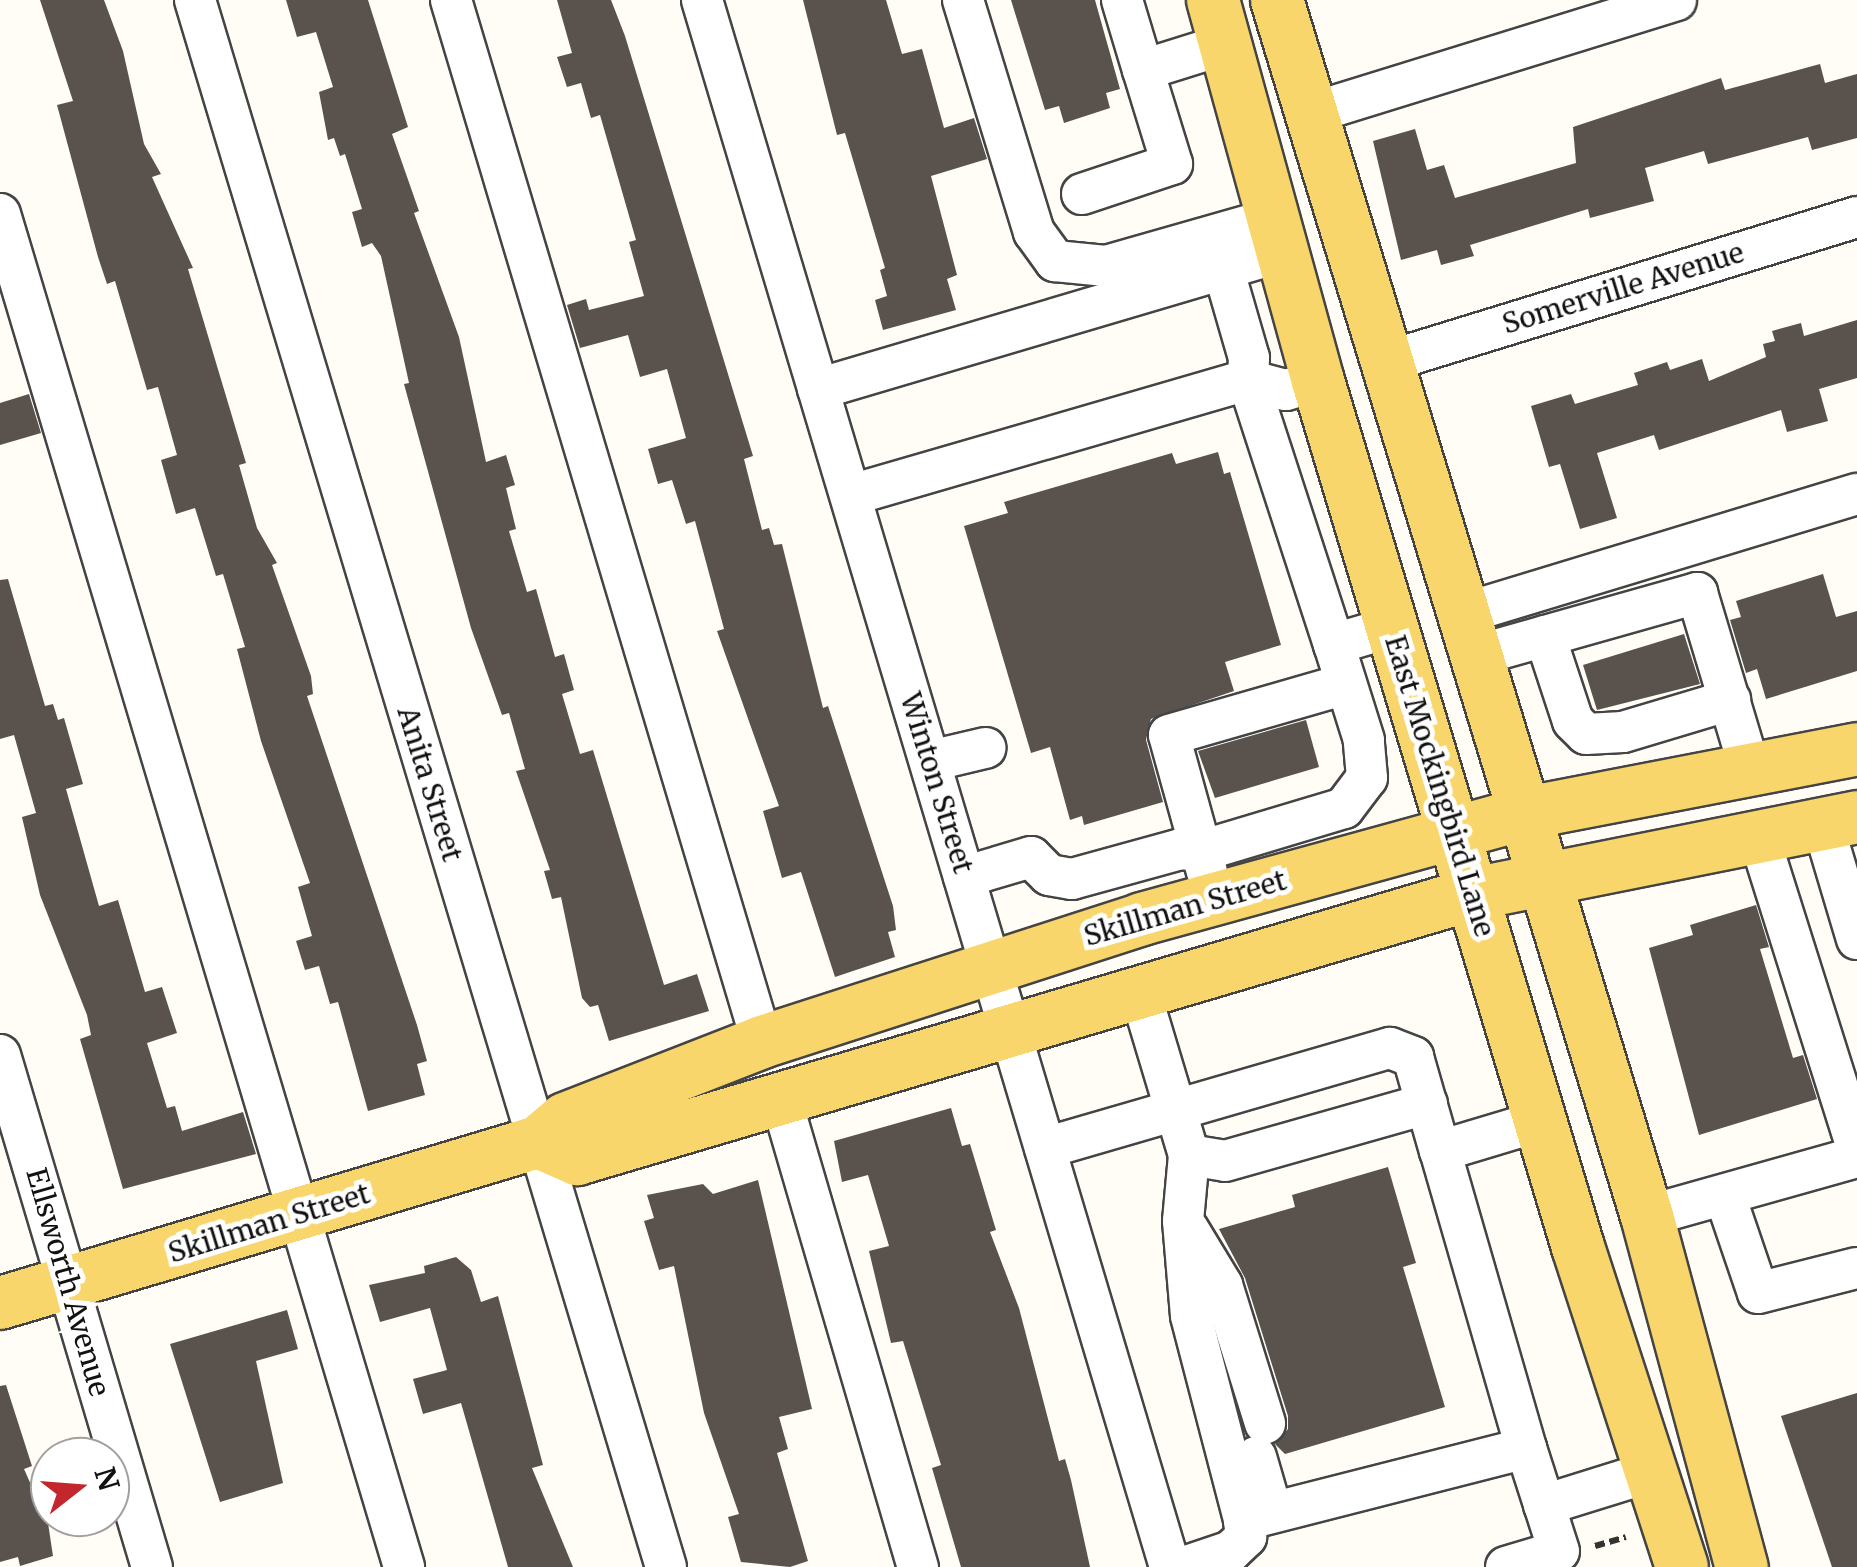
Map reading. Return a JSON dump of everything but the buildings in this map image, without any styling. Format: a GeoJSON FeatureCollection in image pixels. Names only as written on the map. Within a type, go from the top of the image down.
{"type":"FeatureCollection","features":[{"type":"Feature","properties":{"kind":"main road"},"geometry":{"type":"LineString","coordinates":[[1277,0],[1648,1216],[1708,1454],[1742,1567]]}},
{"type":"Feature","properties":{"kind":"main road","name":"East Mockingbird Lane"},"geometry":{"type":"LineString","coordinates":[[1220,22],[1318,381],[1540,1121],[1682,1567]]}},
{"type":"Feature","properties":{"kind":"main road"},"geometry":{"type":"LineString","coordinates":[[1318,381],[1389,361]]}},
{"type":"Feature","properties":{"kind":"main road","name":"Skillman Street"},"geometry":{"type":"LineString","coordinates":[[0,1303],[538,1142],[564,1119],[762,1042],[992,968],[1208,875],[1453,831],[1749,766],[1857,749]]}},
{"type":"Feature","properties":{"kind":"main road"},"geometry":{"type":"LineString","coordinates":[[538,1142],[577,1159],[1473,894],[1840,821]]}},
{"type":"Feature","properties":{"kind":"main road"},"geometry":{"type":"LineString","coordinates":[[1653,1471],[1708,1454]]}},
{"type":"Feature","properties":{"kind":"street","name":"Anita Street"},"geometry":{"type":"LineString","coordinates":[[196,0],[666,1567]]}},
{"type":"Feature","properties":{"kind":"street"},"geometry":{"type":"LineString","coordinates":[[450,0],[762,1042]]}},
{"type":"Feature","properties":{"kind":"street","name":"Winton Street"},"geometry":{"type":"LineString","coordinates":[[702,0],[1170,1567]]}},
{"type":"Feature","properties":{"kind":"street"},"geometry":{"type":"LineString","coordinates":[[963,0],[1034,232],[1055,261],[1106,266],[1278,235]]}},
{"type":"Feature","properties":{"kind":"street"},"geometry":{"type":"LineString","coordinates":[[1082,194],[1172,164],[1122,0]]}},
{"type":"Feature","properties":{"kind":"street"},"geometry":{"type":"LineString","coordinates":[[1312,113],[1676,0]]}},
{"type":"Feature","properties":{"kind":"street"},"geometry":{"type":"LineString","coordinates":[[1143,70],[1220,22]]}},
{"type":"Feature","properties":{"kind":"street"},"geometry":{"type":"LineString","coordinates":[[0,214],[404,1567]]}},
{"type":"Feature","properties":{"kind":"street","name":"Somerville Avenue"},"geometry":{"type":"LineString","coordinates":[[1389,361],[1857,216]]}},
{"type":"Feature","properties":{"kind":"street"},"geometry":{"type":"LineString","coordinates":[[818,389],[1223,268],[1278,235]]}},
{"type":"Feature","properties":{"kind":"street"},"geometry":{"type":"LineString","coordinates":[[1208,875],[1344,808],[1367,778],[1364,740],[1248,380],[1250,358],[1223,268]]}},
{"type":"Feature","properties":{"kind":"street"},"geometry":{"type":"LineString","coordinates":[[851,495],[1248,380],[1286,390],[1318,381]]}},
{"type":"Feature","properties":{"kind":"street"},"geometry":{"type":"LineString","coordinates":[[1472,634],[1857,494]]}},
{"type":"Feature","properties":{"kind":"street"},"geometry":{"type":"LineString","coordinates":[[1472,634],[1545,636],[1697,593],[1749,766]]}},
{"type":"Feature","properties":{"kind":"street"},"geometry":{"type":"LineString","coordinates":[[1334,644],[1392,626]]}},
{"type":"Feature","properties":{"kind":"street"},"geometry":{"type":"LineString","coordinates":[[1545,636],[1572,721],[1586,734],[1656,722],[1730,700]]}},
{"type":"Feature","properties":{"kind":"street"},"geometry":{"type":"LineString","coordinates":[[1208,875],[1169,735],[1346,684]]}},
{"type":"Feature","properties":{"kind":"street"},"geometry":{"type":"LineString","coordinates":[[1364,740],[1422,722]]}},
{"type":"Feature","properties":{"kind":"street"},"geometry":{"type":"LineString","coordinates":[[1656,722],[1674,782]]}},
{"type":"Feature","properties":{"kind":"street"},"geometry":{"type":"LineString","coordinates":[[930,761],[984,748]]}},
{"type":"Feature","properties":{"kind":"street"},"geometry":{"type":"LineString","coordinates":[[1840,821],[1857,939]]}},
{"type":"Feature","properties":{"kind":"street"},"geometry":{"type":"LineString","coordinates":[[1759,837],[1857,1148]]}},
{"type":"Feature","properties":{"kind":"street"},"geometry":{"type":"LineString","coordinates":[[964,877],[1031,857],[1049,875],[1072,879],[1181,848],[1208,875]]}},
{"type":"Feature","properties":{"kind":"street"},"geometry":{"type":"LineString","coordinates":[[1142,995],[1189,1155],[1183,1221],[1202,1375],[1269,1513]]}},
{"type":"Feature","properties":{"kind":"street"},"geometry":{"type":"LineString","coordinates":[[1045,1148],[1390,1048],[1413,1057],[1526,1448],[1544,1504],[1569,1556],[1506,1567]]}},
{"type":"Feature","properties":{"kind":"street","name":"Ellsworth Avenue"},"geometry":{"type":"LineString","coordinates":[[0,1055],[152,1567]]}},
{"type":"Feature","properties":{"kind":"street"},"geometry":{"type":"LineString","coordinates":[[781,1099],[918,1567]]}},
{"type":"Feature","properties":{"kind":"street"},"geometry":{"type":"LineString","coordinates":[[1189,1155],[1225,1161],[1427,1104]]}},
{"type":"Feature","properties":{"kind":"street"},"geometry":{"type":"LineString","coordinates":[[1440,1151],[1540,1121]]}},
{"type":"Feature","properties":{"kind":"street"},"geometry":{"type":"LineString","coordinates":[[1648,1216],[1857,1157]]}},
{"type":"Feature","properties":{"kind":"street"},"geometry":{"type":"LineString","coordinates":[[1725,1196],[1758,1293],[1857,1268]]}},
{"type":"Feature","properties":{"kind":"street"},"geometry":{"type":"LineString","coordinates":[[1183,1221],[1222,1285],[1260,1440],[1269,1513]]}},
{"type":"Feature","properties":{"kind":"street"},"geometry":{"type":"LineString","coordinates":[[1184,1567],[1230,1551],[1269,1513],[1526,1448]]}},
{"type":"Feature","properties":{"kind":"street"},"geometry":{"type":"LineString","coordinates":[[1544,1504],[1653,1471]]}},
{"type":"Feature","properties":{"kind":"path"},"geometry":{"type":"LineString","coordinates":[[1569,1556],[1637,1534]]}}]}
